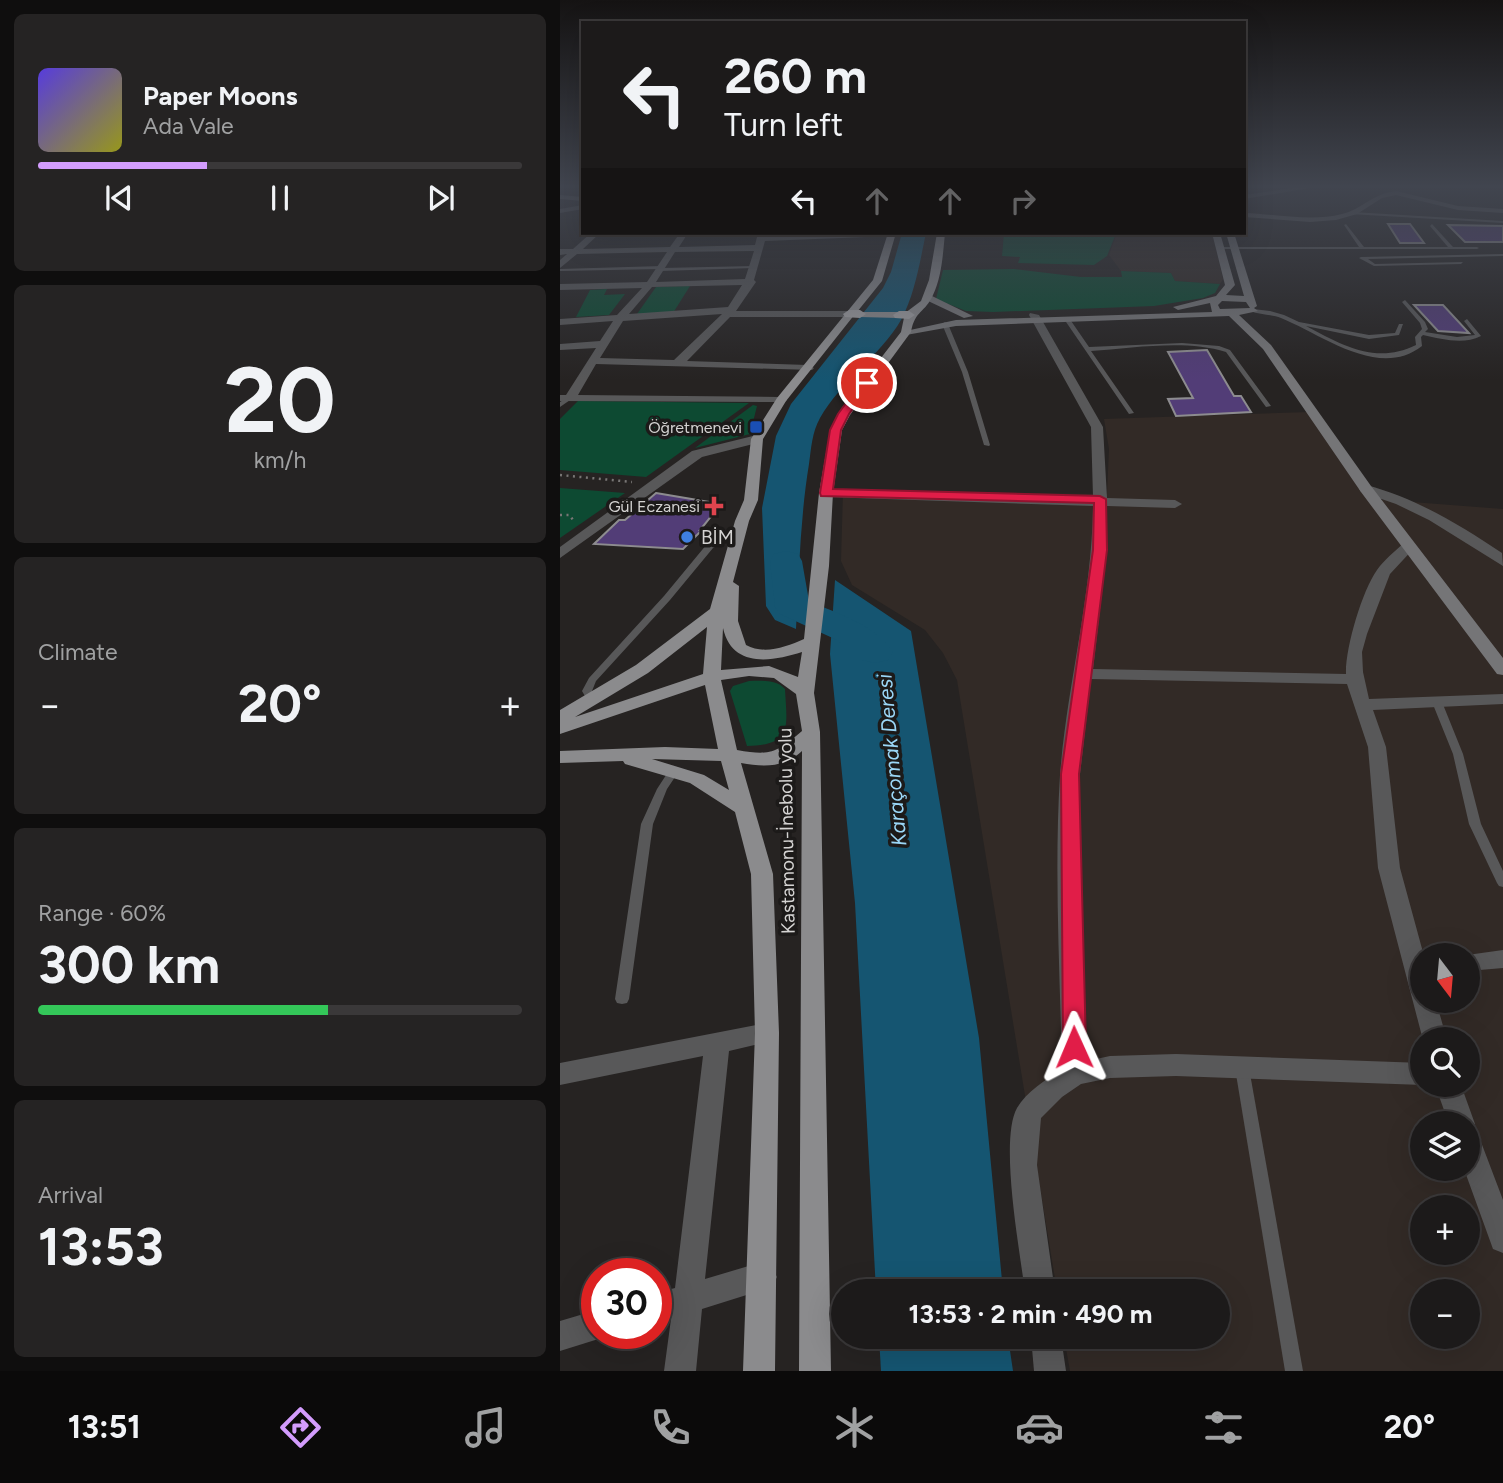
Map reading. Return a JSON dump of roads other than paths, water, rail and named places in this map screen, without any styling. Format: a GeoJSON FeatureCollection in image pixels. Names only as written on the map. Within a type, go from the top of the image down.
{"type":"FeatureCollection","features":[{"type":"Feature","properties":{"kind":"main road"},"geometry":{"type":"LineString","coordinates":[[759,1371],[767,1033],[762,874],[729,755],[712,678],[717,611],[751,500],[757,439],[781,400],[855,314],[877,281],[886,252]]}},
{"type":"Feature","properties":{"kind":"main road"},"geometry":{"type":"LineString","coordinates":[[904,315],[919,312],[929,299],[938,252]]}},
{"type":"Feature","properties":{"kind":"main road"},"geometry":{"type":"LineString","coordinates":[[1222,252],[1230,285],[1213,304],[1216,311],[1231,313],[1267,347],[1366,489],[1503,670]]}},
{"type":"Feature","properties":{"kind":"main road"},"geometry":{"type":"LineString","coordinates":[[1236,252],[1253,311],[1267,347]]}},
{"type":"Feature","properties":{"kind":"main road"},"geometry":{"type":"LineString","coordinates":[[906,332],[945,324],[1160,310],[1219,298],[1250,299]]}},
{"type":"Feature","properties":{"kind":"main road"},"geometry":{"type":"LineString","coordinates":[[929,299],[968,316]]}},
{"type":"Feature","properties":{"kind":"main road"},"geometry":{"type":"LineString","coordinates":[[855,314],[1067,318],[1213,316],[1253,311]]}},
{"type":"Feature","properties":{"kind":"main road","name":"Kastamonu-İnebolu yolu"},"geometry":{"type":"LineString","coordinates":[[815,1371],[811,732],[805,693],[821,566],[826,493],[836,430],[844,414],[906,332],[904,315]]}},
{"type":"Feature","properties":{"kind":"main road"},"geometry":{"type":"LineString","coordinates":[[732,562],[730,611],[735,642],[741,650],[751,654],[768,654],[795,649],[810,642]]}},
{"type":"Feature","properties":{"kind":"main road"},"geometry":{"type":"LineString","coordinates":[[560,717],[592,701],[642,669],[717,611]]}},
{"type":"Feature","properties":{"kind":"main road"},"geometry":{"type":"LineString","coordinates":[[560,729],[712,678],[748,671],[767,671],[795,681],[805,693]]}},
{"type":"Feature","properties":{"kind":"main road"},"geometry":{"type":"LineString","coordinates":[[560,757],[612,754],[729,755],[767,761],[788,753],[811,732]]}},
{"type":"Feature","properties":{"kind":"main road"},"geometry":{"type":"LineString","coordinates":[[612,754],[697,779],[745,809]]}},
{"type":"Feature","properties":{"kind":"street"},"geometry":{"type":"LineString","coordinates":[[560,267],[575,252]]}},
{"type":"Feature","properties":{"kind":"street"},"geometry":{"type":"LineString","coordinates":[[563,401],[620,318],[650,284],[671,252]]}},
{"type":"Feature","properties":{"kind":"street"},"geometry":{"type":"LineString","coordinates":[[678,363],[731,312],[751,282],[757,252]]}},
{"type":"Feature","properties":{"kind":"street"},"geometry":{"type":"LineString","coordinates":[[560,287],[751,282]]}},
{"type":"Feature","properties":{"kind":"street"},"geometry":{"type":"LineString","coordinates":[[560,321],[731,312],[855,314]]}},
{"type":"Feature","properties":{"kind":"street"},"geometry":{"type":"LineString","coordinates":[[1035,317],[1097,427],[1100,550],[1070,774],[1069,858],[1075,1074]]}},
{"type":"Feature","properties":{"kind":"street"},"geometry":{"type":"LineString","coordinates":[[560,346],[603,344]]}},
{"type":"Feature","properties":{"kind":"street"},"geometry":{"type":"LineString","coordinates":[[593,361],[807,368]]}},
{"type":"Feature","properties":{"kind":"street"},"geometry":{"type":"LineString","coordinates":[[563,401],[781,400]]}},
{"type":"Feature","properties":{"kind":"street"},"geometry":{"type":"LineString","coordinates":[[560,554],[697,453],[757,439]]}},
{"type":"Feature","properties":{"kind":"street"},"geometry":{"type":"LineString","coordinates":[[1366,489],[1388,495],[1436,517],[1503,562]]}},
{"type":"Feature","properties":{"kind":"street"},"geometry":{"type":"LineString","coordinates":[[826,493],[1175,503]]}},
{"type":"Feature","properties":{"kind":"street"},"geometry":{"type":"LineString","coordinates":[[1409,546],[1382,572],[1354,652],[1355,679],[1377,747],[1389,868],[1411,943]]}},
{"type":"Feature","properties":{"kind":"street"},"geometry":{"type":"LineString","coordinates":[[1083,674],[1355,679]]}},
{"type":"Feature","properties":{"kind":"street"},"geometry":{"type":"LineString","coordinates":[[1363,705],[1503,699]]}},
{"type":"Feature","properties":{"kind":"street"},"geometry":{"type":"LineString","coordinates":[[1480,961],[1503,959]]}},
{"type":"Feature","properties":{"kind":"street"},"geometry":{"type":"LineString","coordinates":[[560,1074],[767,1033]]}},
{"type":"Feature","properties":{"kind":"street"},"geometry":{"type":"LineString","coordinates":[[680,1371],[716,1044]]}},
{"type":"Feature","properties":{"kind":"street"},"geometry":{"type":"LineString","coordinates":[[1038,1279],[1023,1165],[1028,1113],[1053,1089],[1075,1074],[1110,1067],[1242,1067],[1410,1073]]}},
{"type":"Feature","properties":{"kind":"street"},"geometry":{"type":"LineString","coordinates":[[1480,1175],[1503,1239]]}},
{"type":"Feature","properties":{"kind":"street"},"geometry":{"type":"LineString","coordinates":[[672,1304],[762,1277]]}},
{"type":"Feature","properties":{"kind":"street"},"geometry":{"type":"LineString","coordinates":[[560,1336],[581,1330]]}},
{"type":"Feature","properties":{"kind":"street"},"geometry":{"type":"LineString","coordinates":[[1047,1349],[1050,1371]]}},
{"type":"Feature","properties":{"kind":"lane"},"geometry":{"type":"LineString","coordinates":[[1354,252],[1374,265],[1461,263]]}},
{"type":"Feature","properties":{"kind":"lane"},"geometry":{"type":"LineString","coordinates":[[1361,258],[1503,255]]}},
{"type":"Feature","properties":{"kind":"lane"},"geometry":{"type":"LineString","coordinates":[[560,267],[754,267]]}},
{"type":"Feature","properties":{"kind":"lane"},"geometry":{"type":"LineString","coordinates":[[1253,311],[1279,315],[1342,348],[1376,355],[1412,351],[1419,346],[1418,337],[1425,329],[1405,302]]}},
{"type":"Feature","properties":{"kind":"lane"},"geometry":{"type":"LineString","coordinates":[[1067,318],[1131,413]]}},
{"type":"Feature","properties":{"kind":"lane"},"geometry":{"type":"LineString","coordinates":[[1422,333],[1460,339],[1475,338],[1478,336],[1467,321]]}},
{"type":"Feature","properties":{"kind":"lane"},"geometry":{"type":"LineString","coordinates":[[1296,323],[1378,337],[1397,334],[1401,325]]}},
{"type":"Feature","properties":{"kind":"lane"},"geometry":{"type":"LineString","coordinates":[[945,324],[965,372],[987,445]]}},
{"type":"Feature","properties":{"kind":"lane"},"geometry":{"type":"LineString","coordinates":[[1089,349],[1200,345],[1222,348],[1228,351],[1268,406]]}},
{"type":"Feature","properties":{"kind":"lane"},"geometry":{"type":"LineString","coordinates":[[592,701],[587,691],[588,685],[667,598],[706,550],[715,542],[739,533]]}},
{"type":"Feature","properties":{"kind":"lane"},"geometry":{"type":"LineString","coordinates":[[1437,702],[1458,754],[1475,824],[1503,883]]}},
{"type":"Feature","properties":{"kind":"lane"},"geometry":{"type":"LineString","coordinates":[[622,999],[647,824],[662,789],[674,771]]}},
{"type":"Feature","properties":{"kind":"lane"},"geometry":{"type":"LineString","coordinates":[[1242,1067],[1294,1371]]}},
{"type":"Feature","properties":{"kind":"water"},"geometry":{"type":"Polygon","coordinates":[[[897,252],[922,252],[910,299],[901,320],[849,380],[817,423],[806,485],[796,629],[775,620],[766,606],[762,508],[776,436],[791,404],[883,288],[897,252]]]}},
{"type":"Feature","properties":{"kind":"water"},"geometry":{"type":"Polygon","coordinates":[[[835,580],[911,631],[979,1038],[1002,1279],[875,1279],[855,903],[830,654],[835,580]]]}},
{"type":"Feature","properties":{"kind":"water"},"geometry":{"type":"Polygon","coordinates":[[[880,1349],[1010,1349],[1013,1371],[881,1371],[880,1349]]]}},
{"type":"Feature","properties":{"kind":"waterway","name":"Karaçomak Deresi"},"geometry":{"type":"LineString","coordinates":[[786,561],[792,607],[850,632],[875,652]]}},
{"type":"Feature","properties":{"kind":"place","name":"Öğretmenevi"},"geometry":{"type":"Point","coordinates":[756,427]}},
{"type":"Feature","properties":{"kind":"place","name":"Gül Eczanesi"},"geometry":{"type":"Point","coordinates":[714,506]}},
{"type":"Feature","properties":{"kind":"place","name":"BİM"},"geometry":{"type":"Point","coordinates":[687,537]}}]}
